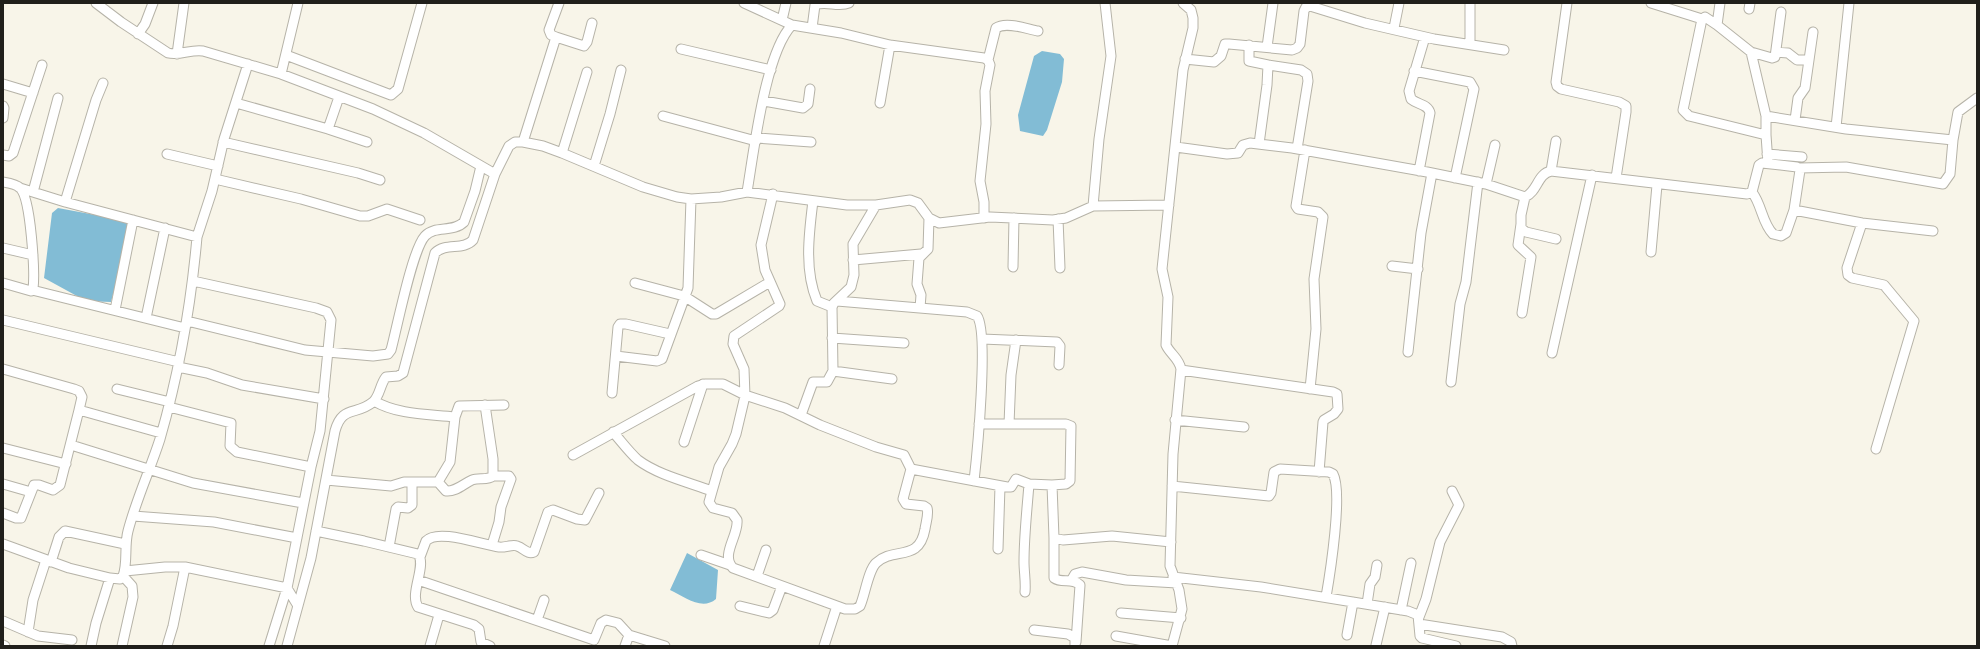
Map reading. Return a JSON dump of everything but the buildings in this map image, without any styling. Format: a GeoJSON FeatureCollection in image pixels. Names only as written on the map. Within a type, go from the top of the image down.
{"type":"FeatureCollection","features":[{"type":"Feature","properties":{"kind":"street"},"geometry":{"type":"LineString","coordinates":[[96,3],[141,29],[162,50],[177,54],[197,50],[248,64],[284,63],[391,95],[398,89],[422,3]]}},
{"type":"Feature","properties":{"kind":"street"},"geometry":{"type":"LineString","coordinates":[[141,29],[153,3]]}},
{"type":"Feature","properties":{"kind":"street"},"geometry":{"type":"LineString","coordinates":[[177,54],[184,3]]}},
{"type":"Feature","properties":{"kind":"street"},"geometry":{"type":"LineString","coordinates":[[284,63],[298,3]]}},
{"type":"Feature","properties":{"kind":"street"},"geometry":{"type":"LineString","coordinates":[[559,3],[549,30],[551,35],[584,46],[587,42],[592,24]]}},
{"type":"Feature","properties":{"kind":"street"},"geometry":{"type":"LineString","coordinates":[[744,3],[792,25],[890,45],[984,58],[988,60]]}},
{"type":"Feature","properties":{"kind":"street"},"geometry":{"type":"LineString","coordinates":[[782,20],[786,3]]}},
{"type":"Feature","properties":{"kind":"street"},"geometry":{"type":"LineString","coordinates":[[812,28],[815,5],[824,3],[844,5],[849,3]]}},
{"type":"Feature","properties":{"kind":"street"},"geometry":{"type":"LineString","coordinates":[[1093,206],[1099,139],[1111,56],[1105,3]]}},
{"type":"Feature","properties":{"kind":"street"},"geometry":{"type":"LineString","coordinates":[[1116,636],[1172,646],[1181,618],[1181,604],[1170,566],[1175,420],[1181,370],[1180,363],[1169,350],[1165,339],[1168,297],[1162,269],[1161,206],[1176,142],[1185,59],[1193,28],[1191,10],[1183,3]]}},
{"type":"Feature","properties":{"kind":"street"},"geometry":{"type":"LineString","coordinates":[[1267,47],[1273,3]]}},
{"type":"Feature","properties":{"kind":"street"},"geometry":{"type":"LineString","coordinates":[[1394,28],[1399,3]]}},
{"type":"Feature","properties":{"kind":"street"},"geometry":{"type":"LineString","coordinates":[[1470,3],[1470,44]]}},
{"type":"Feature","properties":{"kind":"street"},"geometry":{"type":"LineString","coordinates":[[1567,3],[1556,82],[1557,86],[1561,89],[1619,102],[1626,106],[1616,175]]}},
{"type":"Feature","properties":{"kind":"street"},"geometry":{"type":"LineString","coordinates":[[1651,3],[1702,19],[1706,17],[1751,52],[1772,58],[1775,57],[1776,52],[1781,12]]}},
{"type":"Feature","properties":{"kind":"street"},"geometry":{"type":"LineString","coordinates":[[1717,25],[1720,3]]}},
{"type":"Feature","properties":{"kind":"street"},"geometry":{"type":"LineString","coordinates":[[1836,127],[1849,3]]}},
{"type":"Feature","properties":{"kind":"street"},"geometry":{"type":"LineString","coordinates":[[1185,59],[1214,62],[1221,56],[1225,44],[1292,50],[1297,48],[1300,44],[1304,11],[1306,7],[1310,6],[1365,23],[1394,28],[1425,37],[1504,50]]}},
{"type":"Feature","properties":{"kind":"street"},"geometry":{"type":"LineString","coordinates":[[1702,19],[1683,110],[1689,116],[1766,135]]}},
{"type":"Feature","properties":{"kind":"street"},"geometry":{"type":"LineString","coordinates":[[748,192],[756,139],[771,70],[781,39],[792,25]]}},
{"type":"Feature","properties":{"kind":"street"},"geometry":{"type":"LineString","coordinates":[[984,210],[980,181],[986,124],[984,91],[990,65],[988,60],[996,28],[999,26],[1008,26],[1038,31]]}},
{"type":"Feature","properties":{"kind":"street"},"geometry":{"type":"LineString","coordinates":[[1795,120],[1797,101],[1805,88],[1813,32]]}},
{"type":"Feature","properties":{"kind":"street"},"geometry":{"type":"LineString","coordinates":[[3,283],[146,318],[186,324],[305,350],[373,356],[388,354],[391,350],[414,259],[421,241],[432,231],[455,228],[464,222],[475,191],[488,170],[511,144],[525,134],[556,37]]}},
{"type":"Feature","properties":{"kind":"street"},"geometry":{"type":"LineString","coordinates":[[1419,167],[1430,113],[1429,108],[1415,102],[1409,96],[1414,71],[1425,37]]}},
{"type":"Feature","properties":{"kind":"street"},"geometry":{"type":"LineString","coordinates":[[880,103],[890,45]]}},
{"type":"Feature","properties":{"kind":"street"},"geometry":{"type":"LineString","coordinates":[[1249,46],[1248,58],[1251,63],[1301,70],[1307,74],[1308,81],[1296,206],[1298,210],[1318,212],[1323,217],[1314,279],[1315,339],[1310,389]]}},
{"type":"Feature","properties":{"kind":"street"},"geometry":{"type":"LineString","coordinates":[[681,49],[771,70]]}},
{"type":"Feature","properties":{"kind":"street"},"geometry":{"type":"LineString","coordinates":[[1751,52],[1766,116],[1768,158]]}},
{"type":"Feature","properties":{"kind":"street"},"geometry":{"type":"LineString","coordinates":[[1776,52],[1790,54],[1798,60],[1809,60]]}},
{"type":"Feature","properties":{"kind":"street"},"geometry":{"type":"LineString","coordinates":[[284,63],[339,97],[373,109],[424,132],[488,170]]}},
{"type":"Feature","properties":{"kind":"street"},"geometry":{"type":"LineString","coordinates":[[3,544],[80,572],[120,579],[124,573],[125,544],[161,433],[178,364],[193,281],[197,237],[215,179],[223,142],[248,64]]}},
{"type":"Feature","properties":{"kind":"street"},"geometry":{"type":"LineString","coordinates":[[3,155],[9,156],[13,153],[42,65]]}},
{"type":"Feature","properties":{"kind":"street"},"geometry":{"type":"LineString","coordinates":[[1260,141],[1268,65]]}},
{"type":"Feature","properties":{"kind":"street"},"geometry":{"type":"LineString","coordinates":[[594,166],[621,70]]}},
{"type":"Feature","properties":{"kind":"street"},"geometry":{"type":"LineString","coordinates":[[1414,71],[1470,82],[1473,84],[1474,89],[1455,178]]}},
{"type":"Feature","properties":{"kind":"street"},"geometry":{"type":"LineString","coordinates":[[562,153],[588,72]]}},
{"type":"Feature","properties":{"kind":"street"},"geometry":{"type":"LineString","coordinates":[[64,202],[96,100],[103,83]]}},
{"type":"Feature","properties":{"kind":"street"},"geometry":{"type":"LineString","coordinates":[[3,84],[33,93]]}},
{"type":"Feature","properties":{"kind":"street"},"geometry":{"type":"LineString","coordinates":[[764,101],[803,108],[808,104],[810,89]]}},
{"type":"Feature","properties":{"kind":"street"},"geometry":{"type":"LineString","coordinates":[[328,129],[339,97]]}},
{"type":"Feature","properties":{"kind":"street"},"geometry":{"type":"LineString","coordinates":[[33,192],[58,98]]}},
{"type":"Feature","properties":{"kind":"street"},"geometry":{"type":"LineString","coordinates":[[1768,158],[1799,168],[1846,167],[1944,184],[1950,174],[1949,140],[1958,112],[1977,98]]}},
{"type":"Feature","properties":{"kind":"street"},"geometry":{"type":"LineString","coordinates":[[236,103],[328,129],[367,142]]}},
{"type":"Feature","properties":{"kind":"street"},"geometry":{"type":"LineString","coordinates":[[3,106],[3,118]]}},
{"type":"Feature","properties":{"kind":"street"},"geometry":{"type":"LineString","coordinates":[[663,116],[756,139],[811,142]]}},
{"type":"Feature","properties":{"kind":"street"},"geometry":{"type":"LineString","coordinates":[[1766,116],[1836,127],[1949,140]]}},
{"type":"Feature","properties":{"kind":"street"},"geometry":{"type":"LineString","coordinates":[[525,134],[543,146],[643,187],[677,197],[721,197],[748,192],[773,194],[847,206],[876,205],[904,200],[915,201],[929,218],[939,223],[984,210],[1014,218],[1039,221],[1058,219],[1093,206],[1161,206]]}},
{"type":"Feature","properties":{"kind":"street"},"geometry":{"type":"LineString","coordinates":[[1176,142],[1234,154],[1245,143],[1260,141],[1301,150],[1419,167],[1432,173],[1482,183],[1525,197]]}},
{"type":"Feature","properties":{"kind":"street"},"geometry":{"type":"LineString","coordinates":[[1522,313],[1531,263],[1528,253],[1518,245],[1525,197],[1534,191],[1541,177],[1552,166],[1556,141]]}},
{"type":"Feature","properties":{"kind":"street"},"geometry":{"type":"LineString","coordinates":[[223,142],[358,173],[380,180]]}},
{"type":"Feature","properties":{"kind":"street"},"geometry":{"type":"LineString","coordinates":[[1451,382],[1460,304],[1466,282],[1482,183],[1495,145]]}},
{"type":"Feature","properties":{"kind":"street"},"geometry":{"type":"LineString","coordinates":[[167,154],[218,166]]}},
{"type":"Feature","properties":{"kind":"street"},"geometry":{"type":"LineString","coordinates":[[1752,192],[1759,165],[1768,158],[1802,157]]}},
{"type":"Feature","properties":{"kind":"street"},"geometry":{"type":"LineString","coordinates":[[1552,166],[1592,175],[1616,175],[1657,184],[1742,194],[1752,192]]}},
{"type":"Feature","properties":{"kind":"street"},"geometry":{"type":"LineString","coordinates":[[1752,192],[1757,198],[1765,222],[1773,234],[1781,236],[1786,233],[1794,210],[1800,172],[1799,168]]}},
{"type":"Feature","properties":{"kind":"street"},"geometry":{"type":"LineString","coordinates":[[287,646],[316,531],[335,431],[340,418],[346,413],[363,408],[374,401],[386,377],[401,375],[405,368],[435,253],[443,248],[467,245],[474,240],[488,170]]}},
{"type":"Feature","properties":{"kind":"street"},"geometry":{"type":"LineString","coordinates":[[1408,352],[1424,214],[1432,173]]}},
{"type":"Feature","properties":{"kind":"street"},"geometry":{"type":"LineString","coordinates":[[1552,353],[1592,175]]}},
{"type":"Feature","properties":{"kind":"street"},"geometry":{"type":"LineString","coordinates":[[215,179],[308,201],[360,216],[368,216],[387,209],[420,220]]}},
{"type":"Feature","properties":{"kind":"street"},"geometry":{"type":"LineString","coordinates":[[3,182],[64,202],[197,237]]}},
{"type":"Feature","properties":{"kind":"street"},"geometry":{"type":"LineString","coordinates":[[1651,252],[1657,184]]}},
{"type":"Feature","properties":{"kind":"street"},"geometry":{"type":"LineString","coordinates":[[20,188],[25,198],[33,255],[34,275],[32,290]]}},
{"type":"Feature","properties":{"kind":"street"},"geometry":{"type":"LineString","coordinates":[[730,565],[728,555],[738,520],[732,513],[710,506],[709,502],[719,467],[736,434],[745,395],[744,369],[732,340],[736,333],[779,306],[780,301],[770,282],[763,263],[761,245],[773,194]]}},
{"type":"Feature","properties":{"kind":"street"},"geometry":{"type":"LineString","coordinates":[[616,356],[660,360],[664,354],[689,280],[691,198]]}},
{"type":"Feature","properties":{"kind":"street"},"geometry":{"type":"LineString","coordinates":[[813,201],[808,244],[813,288],[817,301],[834,304],[920,308],[973,313],[980,320],[982,339],[979,424],[974,481]]}},
{"type":"Feature","properties":{"kind":"street"},"geometry":{"type":"LineString","coordinates":[[801,415],[811,384],[815,381],[829,381],[833,371],[832,338],[834,304],[851,287],[854,275],[852,249],[856,238],[876,205]]}},
{"type":"Feature","properties":{"kind":"street"},"geometry":{"type":"LineString","coordinates":[[1794,210],[1862,223],[1933,231]]}},
{"type":"Feature","properties":{"kind":"street"},"geometry":{"type":"LineString","coordinates":[[920,308],[921,295],[917,280],[919,258],[928,248],[929,218]]}},
{"type":"Feature","properties":{"kind":"street"},"geometry":{"type":"LineString","coordinates":[[1013,267],[1014,218]]}},
{"type":"Feature","properties":{"kind":"street"},"geometry":{"type":"LineString","coordinates":[[1058,219],[1060,268]]}},
{"type":"Feature","properties":{"kind":"street"},"geometry":{"type":"LineString","coordinates":[[115,310],[133,220]]}},
{"type":"Feature","properties":{"kind":"street"},"geometry":{"type":"LineString","coordinates":[[1862,223],[1847,268],[1848,275],[1852,278],[1884,285],[1914,322],[1876,449]]}},
{"type":"Feature","properties":{"kind":"street"},"geometry":{"type":"LineString","coordinates":[[1520,224],[1521,228],[1526,232],[1556,239]]}},
{"type":"Feature","properties":{"kind":"street"},"geometry":{"type":"LineString","coordinates":[[146,318],[165,228]]}},
{"type":"Feature","properties":{"kind":"street"},"geometry":{"type":"LineString","coordinates":[[3,248],[33,255]]}},
{"type":"Feature","properties":{"kind":"street"},"geometry":{"type":"LineString","coordinates":[[853,260],[921,254]]}},
{"type":"Feature","properties":{"kind":"street"},"geometry":{"type":"LineString","coordinates":[[1392,266],[1418,269]]}},
{"type":"Feature","properties":{"kind":"street"},"geometry":{"type":"LineString","coordinates":[[193,281],[316,308],[327,312],[331,320],[320,431],[310,467],[287,588],[269,646]]}},
{"type":"Feature","properties":{"kind":"street"},"geometry":{"type":"LineString","coordinates":[[635,282],[684,296],[712,314],[716,314],[770,282]]}},
{"type":"Feature","properties":{"kind":"street"},"geometry":{"type":"LineString","coordinates":[[3,320],[178,364],[242,385],[324,399]]}},
{"type":"Feature","properties":{"kind":"street"},"geometry":{"type":"LineString","coordinates":[[612,393],[618,327],[622,323],[670,334]]}},
{"type":"Feature","properties":{"kind":"street"},"geometry":{"type":"LineString","coordinates":[[832,338],[904,343]]}},
{"type":"Feature","properties":{"kind":"street"},"geometry":{"type":"LineString","coordinates":[[982,339],[1057,342],[1060,346],[1059,365]]}},
{"type":"Feature","properties":{"kind":"street"},"geometry":{"type":"LineString","coordinates":[[1009,424],[1010,376],[1016,340]]}},
{"type":"Feature","properties":{"kind":"street"},"geometry":{"type":"LineString","coordinates":[[3,369],[74,389],[79,391],[82,397],[60,485],[54,490],[34,485],[21,518],[3,514]]}},
{"type":"Feature","properties":{"kind":"street"},"geometry":{"type":"LineString","coordinates":[[1181,370],[1333,392],[1338,397],[1338,409],[1323,422],[1319,472]]}},
{"type":"Feature","properties":{"kind":"street"},"geometry":{"type":"LineString","coordinates":[[833,371],[892,379]]}},
{"type":"Feature","properties":{"kind":"street"},"geometry":{"type":"LineString","coordinates":[[684,442],[703,384]]}},
{"type":"Feature","properties":{"kind":"street"},"geometry":{"type":"LineString","coordinates":[[573,455],[703,384],[724,384],[745,395],[785,408],[876,447],[904,455],[911,468],[904,502],[911,506],[924,506],[927,508],[923,540],[914,549],[886,558],[876,564],[860,606],[850,610],[701,555]]}},
{"type":"Feature","properties":{"kind":"street"},"geometry":{"type":"LineString","coordinates":[[117,389],[231,424],[230,446],[237,452],[310,467]]}},
{"type":"Feature","properties":{"kind":"street"},"geometry":{"type":"LineString","coordinates":[[374,401],[385,408],[395,410],[455,417]]}},
{"type":"Feature","properties":{"kind":"street"},"geometry":{"type":"LineString","coordinates":[[485,405],[493,459],[493,476]]}},
{"type":"Feature","properties":{"kind":"street"},"geometry":{"type":"LineString","coordinates":[[438,482],[450,462],[455,417],[459,406],[504,405]]}},
{"type":"Feature","properties":{"kind":"street"},"geometry":{"type":"LineString","coordinates":[[79,410],[161,433]]}},
{"type":"Feature","properties":{"kind":"street"},"geometry":{"type":"LineString","coordinates":[[1175,420],[1244,427]]}},
{"type":"Feature","properties":{"kind":"street"},"geometry":{"type":"LineString","coordinates":[[911,468],[1011,487],[1016,479],[1029,484],[1052,485],[1066,484],[1070,481],[1071,426],[1066,424],[979,424]]}},
{"type":"Feature","properties":{"kind":"street"},"geometry":{"type":"LineString","coordinates":[[613,432],[639,461],[656,470],[712,491]]}},
{"type":"Feature","properties":{"kind":"street"},"geometry":{"type":"LineString","coordinates":[[71,445],[193,482],[303,503]]}},
{"type":"Feature","properties":{"kind":"street"},"geometry":{"type":"LineString","coordinates":[[3,448],[66,464]]}},
{"type":"Feature","properties":{"kind":"street"},"geometry":{"type":"LineString","coordinates":[[1172,486],[1269,496],[1271,493],[1273,476],[1276,471],[1280,469],[1329,472],[1333,474],[1337,488],[1332,553],[1326,597]]}},
{"type":"Feature","properties":{"kind":"street"},"geometry":{"type":"LineString","coordinates":[[326,480],[391,486],[412,482],[438,482],[446,491],[450,491],[471,480],[489,478],[493,476],[509,476],[511,479],[501,507],[499,522],[492,545]]}},
{"type":"Feature","properties":{"kind":"street"},"geometry":{"type":"LineString","coordinates":[[389,547],[396,509],[400,507],[408,508],[412,505],[412,482]]}},
{"type":"Feature","properties":{"kind":"street"},"geometry":{"type":"LineString","coordinates":[[3,484],[31,492]]}},
{"type":"Feature","properties":{"kind":"street"},"geometry":{"type":"LineString","coordinates":[[1025,592],[1027,577],[1024,563],[1029,484]]}},
{"type":"Feature","properties":{"kind":"street"},"geometry":{"type":"LineString","coordinates":[[1052,485],[1054,578],[1059,581],[1074,580],[1080,585],[1075,644]]}},
{"type":"Feature","properties":{"kind":"street"},"geometry":{"type":"LineString","coordinates":[[998,549],[1000,486]]}},
{"type":"Feature","properties":{"kind":"street"},"geometry":{"type":"LineString","coordinates":[[1452,491],[1459,505],[1440,542],[1419,620],[1420,636],[1422,638],[1456,646]]}},
{"type":"Feature","properties":{"kind":"street"},"geometry":{"type":"LineString","coordinates":[[490,646],[481,642],[479,629],[474,625],[418,607],[415,599],[420,557],[426,541],[435,536],[445,536],[501,547],[514,545],[528,553],[534,552],[548,512],[553,510],[577,519],[586,520],[598,493]]}},
{"type":"Feature","properties":{"kind":"street"},"geometry":{"type":"LineString","coordinates":[[133,516],[214,522],[296,538]]}},
{"type":"Feature","properties":{"kind":"street"},"geometry":{"type":"LineString","coordinates":[[28,632],[32,600],[59,537],[65,530],[125,544]]}},
{"type":"Feature","properties":{"kind":"street"},"geometry":{"type":"LineString","coordinates":[[316,531],[418,554],[420,557]]}},
{"type":"Feature","properties":{"kind":"street"},"geometry":{"type":"LineString","coordinates":[[1054,538],[1063,540],[1112,536],[1171,542]]}},
{"type":"Feature","properties":{"kind":"street"},"geometry":{"type":"LineString","coordinates":[[757,576],[766,550]]}},
{"type":"Feature","properties":{"kind":"street"},"geometry":{"type":"LineString","coordinates":[[1401,610],[1411,563]]}},
{"type":"Feature","properties":{"kind":"street"},"geometry":{"type":"LineString","coordinates":[[1367,604],[1370,584],[1375,577],[1377,565]]}},
{"type":"Feature","properties":{"kind":"street"},"geometry":{"type":"LineString","coordinates":[[124,573],[165,567],[185,567],[287,588],[298,606]]}},
{"type":"Feature","properties":{"kind":"street"},"geometry":{"type":"LineString","coordinates":[[167,646],[173,626],[185,567]]}},
{"type":"Feature","properties":{"kind":"street"},"geometry":{"type":"LineString","coordinates":[[1071,580],[1075,574],[1082,572],[1132,581],[1175,580],[1223,582],[1326,597],[1414,612],[1419,620],[1502,637],[1511,642],[1512,646]]}},
{"type":"Feature","properties":{"kind":"street"},"geometry":{"type":"LineString","coordinates":[[122,646],[133,597],[132,586],[124,573]]}},
{"type":"Feature","properties":{"kind":"street"},"geometry":{"type":"LineString","coordinates":[[91,646],[96,623],[110,578]]}},
{"type":"Feature","properties":{"kind":"street"},"geometry":{"type":"LineString","coordinates":[[418,580],[537,620],[594,643],[601,624],[606,620],[618,623],[629,635],[665,646]]}},
{"type":"Feature","properties":{"kind":"street"},"geometry":{"type":"LineString","coordinates":[[740,606],[769,612],[775,607],[782,586]]}},
{"type":"Feature","properties":{"kind":"street"},"geometry":{"type":"LineString","coordinates":[[537,620],[544,600]]}},
{"type":"Feature","properties":{"kind":"street"},"geometry":{"type":"LineString","coordinates":[[1347,636],[1353,602]]}},
{"type":"Feature","properties":{"kind":"street"},"geometry":{"type":"LineString","coordinates":[[824,646],[837,606]]}},
{"type":"Feature","properties":{"kind":"street"},"geometry":{"type":"LineString","coordinates":[[1376,645],[1385,607]]}},
{"type":"Feature","properties":{"kind":"street"},"geometry":{"type":"LineString","coordinates":[[1121,613],[1181,618]]}},
{"type":"Feature","properties":{"kind":"street"},"geometry":{"type":"LineString","coordinates":[[430,646],[439,614]]}},
{"type":"Feature","properties":{"kind":"street"},"geometry":{"type":"LineString","coordinates":[[3,621],[28,632],[48,638],[72,640]]}},
{"type":"Feature","properties":{"kind":"street"},"geometry":{"type":"LineString","coordinates":[[1034,630],[1068,634],[1075,638],[1075,644]]}},
{"type":"Feature","properties":{"kind":"street"},"geometry":{"type":"LineString","coordinates":[[625,646],[629,635]]}},
{"type":"Feature","properties":{"kind":"water"},"geometry":{"type":"Polygon","coordinates":[[[1042,51],[1060,54],[1064,59],[1062,82],[1047,130],[1043,136],[1020,131],[1018,115],[1034,56],[1042,51]]]}},
{"type":"Feature","properties":{"kind":"water"},"geometry":{"type":"Polygon","coordinates":[[[58,208],[128,221],[131,228],[111,302],[86,301],[44,278],[52,213],[58,208]]]}},
{"type":"Feature","properties":{"kind":"water"},"geometry":{"type":"Polygon","coordinates":[[[687,553],[718,570],[716,599],[711,602],[705,604],[693,602],[670,590],[687,553]]]}}]}
